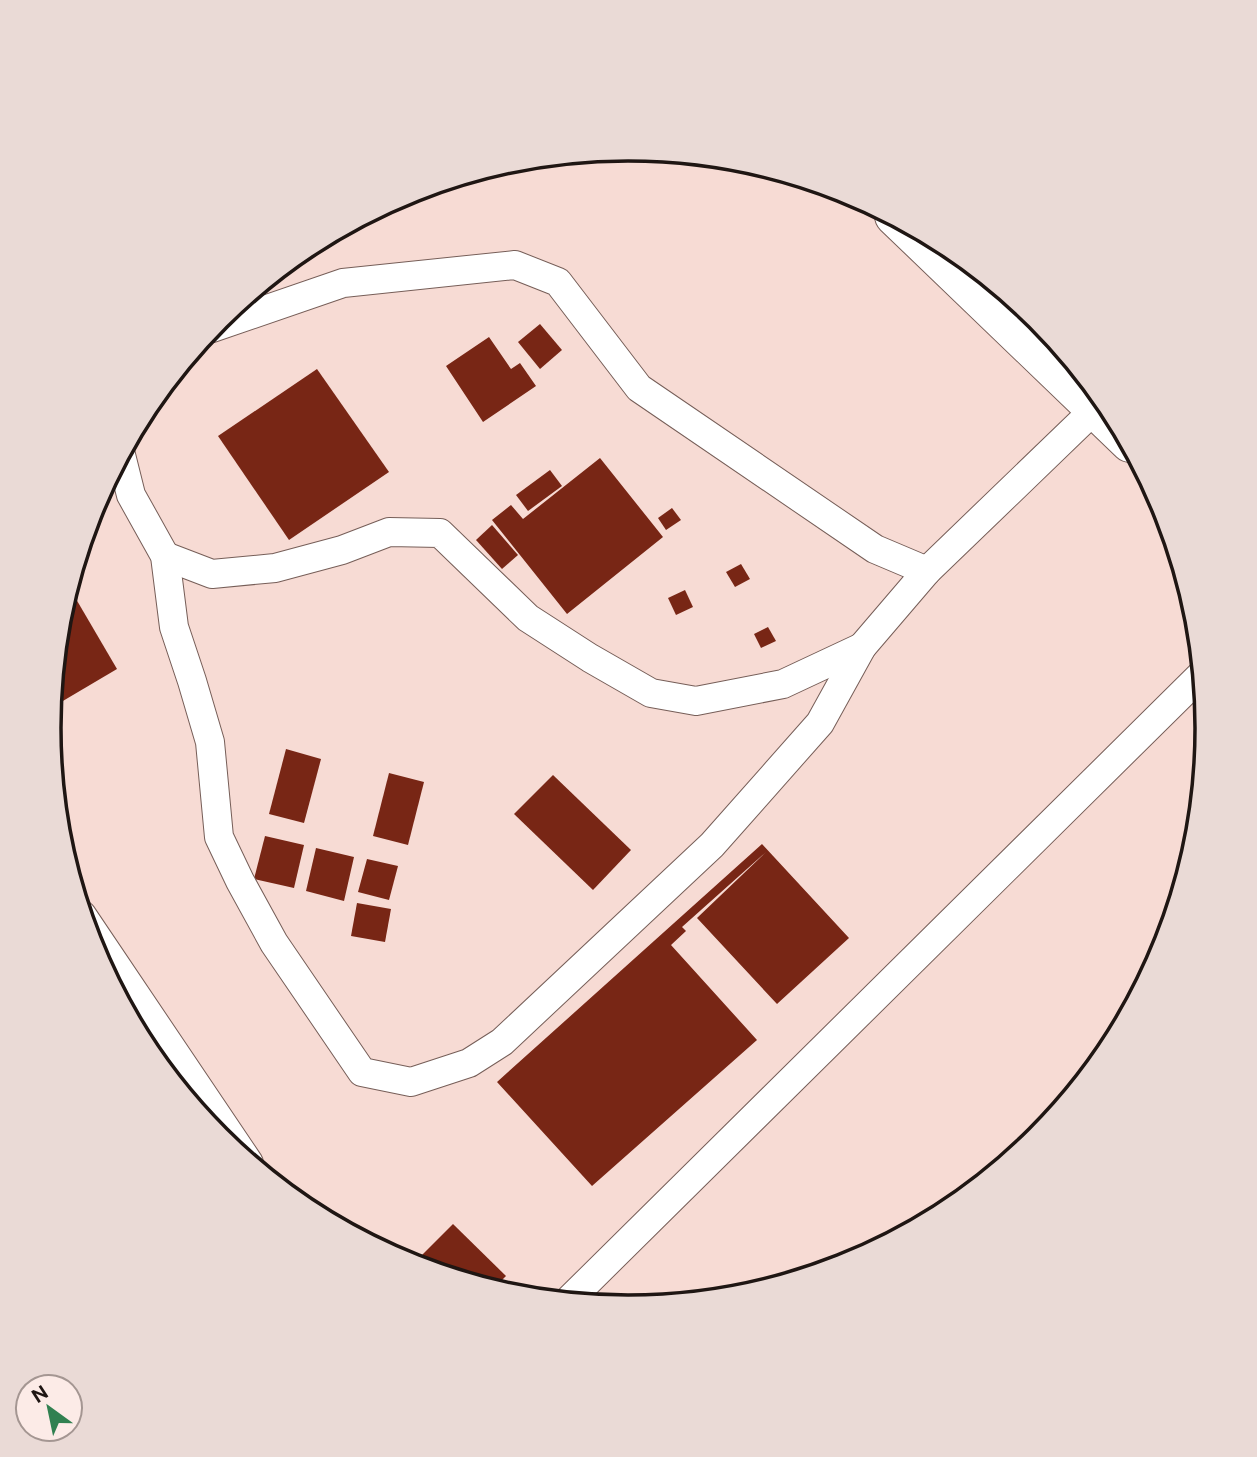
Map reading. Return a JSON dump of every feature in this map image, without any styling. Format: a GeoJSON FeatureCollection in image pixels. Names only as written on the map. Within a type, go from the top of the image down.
{"type":"FeatureCollection","features":[{"type":"Feature","properties":{"kind":"highway"},"geometry":{"type":"LineString","coordinates":[[928,247],[1083,389]]}},
{"type":"Feature","properties":{"kind":"street"},"geometry":{"type":"LineString","coordinates":[[236,319],[343,283],[515,265],[558,282],[639,388],[875,549],[928,571]]}},
{"type":"Feature","properties":{"kind":"street"},"geometry":{"type":"LineString","coordinates":[[125,469],[131,495],[164,556],[173,627],[209,741],[219,837],[234,870],[274,943],[362,1072],[411,1082],[469,1063],[502,1042],[712,845],[820,723],[862,647],[1083,389]]}},
{"type":"Feature","properties":{"kind":"street"},"geometry":{"type":"LineString","coordinates":[[164,556],[212,574],[275,568],[342,550],[389,532],[440,533],[528,618],[651,693],[696,701],[783,684],[862,647]]}},
{"type":"Feature","properties":{"kind":"street"},"geometry":{"type":"LineString","coordinates":[[577,1293],[1194,682]]}},
{"type":"Feature","properties":{"kind":"street"},"geometry":{"type":"LineString","coordinates":[[107,952],[226,1129]]}},
{"type":"Feature","properties":{"kind":"building"},"geometry":{"type":"Polygon","coordinates":[[[540,324],[562,350],[540,369],[518,342],[540,324]]]}},
{"type":"Feature","properties":{"kind":"building"},"geometry":{"type":"Polygon","coordinates":[[[489,337],[511,369],[520,363],[536,386],[483,422],[446,366],[489,337]]]}},
{"type":"Feature","properties":{"kind":"building"},"geometry":{"type":"Polygon","coordinates":[[[317,369],[389,472],[289,540],[218,436],[317,369]]]}},
{"type":"Feature","properties":{"kind":"building"},"geometry":{"type":"Polygon","coordinates":[[[600,458],[663,537],[567,614],[492,520],[511,505],[523,519],[600,458]]]}},
{"type":"Feature","properties":{"kind":"building"},"geometry":{"type":"Polygon","coordinates":[[[550,470],[562,486],[528,511],[516,495],[550,470]]]}},
{"type":"Feature","properties":{"kind":"building"},"geometry":{"type":"Polygon","coordinates":[[[672,508],[681,520],[666,530],[658,518],[672,508]]]}},
{"type":"Feature","properties":{"kind":"building"},"geometry":{"type":"Polygon","coordinates":[[[492,525],[518,555],[502,569],[476,540],[492,525]]]}},
{"type":"Feature","properties":{"kind":"building"},"geometry":{"type":"Polygon","coordinates":[[[741,564],[750,579],[735,587],[726,572],[741,564]]]}},
{"type":"Feature","properties":{"kind":"building"},"geometry":{"type":"Polygon","coordinates":[[[685,590],[693,607],[676,615],[668,598],[685,590]]]}},
{"type":"Feature","properties":{"kind":"building"},"geometry":{"type":"Polygon","coordinates":[[[77,600],[117,669],[62,702],[66,654],[77,600]]]}},
{"type":"Feature","properties":{"kind":"building"},"geometry":{"type":"Polygon","coordinates":[[[768,627],[776,641],[761,648],[754,634],[768,627]]]}},
{"type":"Feature","properties":{"kind":"building"},"geometry":{"type":"Polygon","coordinates":[[[1195,693],[1195,707],[1188,699],[1195,693]]]}},
{"type":"Feature","properties":{"kind":"building"},"geometry":{"type":"Polygon","coordinates":[[[286,749],[321,759],[304,823],[269,814],[286,749]]]}},
{"type":"Feature","properties":{"kind":"building"},"geometry":{"type":"Polygon","coordinates":[[[389,773],[424,782],[408,845],[373,836],[389,773]]]}},
{"type":"Feature","properties":{"kind":"building"},"geometry":{"type":"Polygon","coordinates":[[[553,775],[631,850],[593,890],[514,814],[553,775]]]}},
{"type":"Feature","properties":{"kind":"building"},"geometry":{"type":"Polygon","coordinates":[[[265,836],[304,845],[294,888],[254,879],[265,836]]]}},
{"type":"Feature","properties":{"kind":"building"},"geometry":{"type":"Polygon","coordinates":[[[762,844],[849,938],[777,1004],[697,918],[766,852],[682,927],[686,931],[671,945],[757,1040],[592,1186],[497,1082],[762,844]]]}},
{"type":"Feature","properties":{"kind":"building"},"geometry":{"type":"Polygon","coordinates":[[[316,848],[354,857],[344,901],[306,891],[316,848]]]}},
{"type":"Feature","properties":{"kind":"building"},"geometry":{"type":"Polygon","coordinates":[[[367,859],[398,866],[389,900],[358,892],[367,859]]]}},
{"type":"Feature","properties":{"kind":"building"},"geometry":{"type":"Polygon","coordinates":[[[357,903],[391,909],[385,942],[351,936],[357,903]]]}},
{"type":"Feature","properties":{"kind":"building"},"geometry":{"type":"Polygon","coordinates":[[[453,1224],[506,1276],[501,1281],[420,1257],[453,1224]]]}}]}
